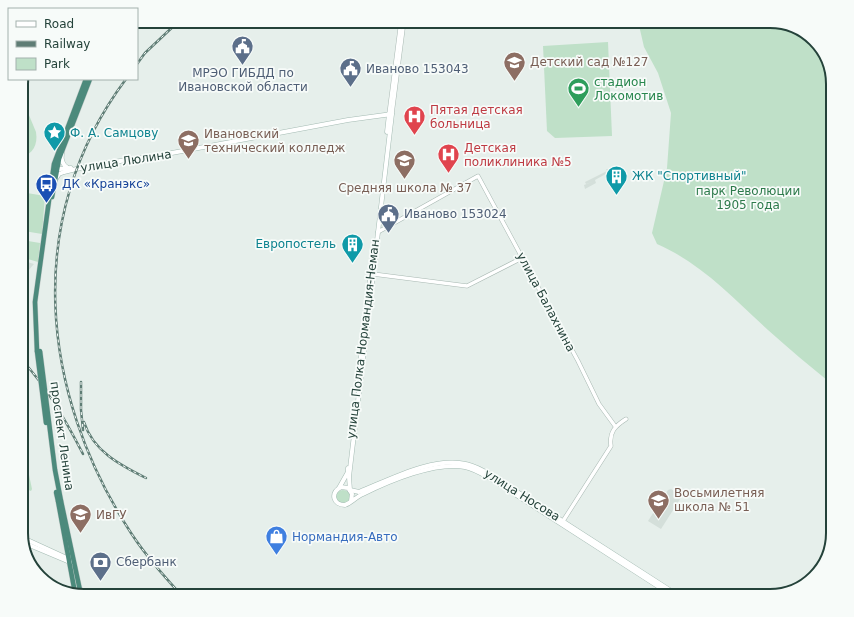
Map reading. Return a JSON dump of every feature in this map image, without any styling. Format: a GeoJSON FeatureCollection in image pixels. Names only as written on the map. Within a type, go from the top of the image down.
{"type":"FeatureCollection","features":[{"type":"Feature","properties":{"kind":"highway"},"geometry":{"type":"LineString","coordinates":[[86,80],[86,85]]}},
{"type":"Feature","properties":{"kind":"highway"},"geometry":{"type":"LineString","coordinates":[[54,178],[54,164],[89,80]]}},
{"type":"Feature","properties":{"kind":"highway"},"geometry":{"type":"LineString","coordinates":[[54,178],[62,147]]}},
{"type":"Feature","properties":{"kind":"highway","name":"проспект Ленина"},"geometry":{"type":"LineString","coordinates":[[54,178],[34,307],[52,470],[79,589]]}},
{"type":"Feature","properties":{"kind":"highway","name":"проспект Ленина"},"geometry":{"type":"LineString","coordinates":[[72,561],[75,588]]}},
{"type":"Feature","properties":{"kind":"main road","name":"улица Люлина"},"geometry":{"type":"LineString","coordinates":[[366,117],[391,113]]}},
{"type":"Feature","properties":{"kind":"main road","name":"улица Люлина"},"geometry":{"type":"LineString","coordinates":[[54,178],[59,174],[78,168],[161,155],[391,113]]}},
{"type":"Feature","properties":{"kind":"main road","name":"улица Полка Нормандия-Неман"},"geometry":{"type":"LineString","coordinates":[[377,232],[388,126],[391,113]]}},
{"type":"Feature","properties":{"kind":"main road","name":"улица Полка Нормандия-Неман"},"geometry":{"type":"LineString","coordinates":[[350,490],[349,477],[391,113]]}},
{"type":"Feature","properties":{"kind":"main road"},"geometry":{"type":"LineString","coordinates":[[379,116],[386,120],[388,126]]}},
{"type":"Feature","properties":{"kind":"main road"},"geometry":{"type":"LineString","coordinates":[[62,147],[62,161],[65,166],[71,168]]}},
{"type":"Feature","properties":{"kind":"main road"},"geometry":{"type":"LineString","coordinates":[[57,169],[78,168]]}},
{"type":"Feature","properties":{"kind":"main road"},"geometry":{"type":"LineString","coordinates":[[57,169],[62,173]]}},
{"type":"Feature","properties":{"kind":"main road","name":"улица Полка Нормандия-Неман"},"geometry":{"type":"LineString","coordinates":[[339,488],[348,472],[361,369]]}},
{"type":"Feature","properties":{"kind":"main road","name":"улица Носова"},"geometry":{"type":"LineString","coordinates":[[350,490],[359,492],[418,470],[446,466],[465,467],[494,478],[664,588]]}},
{"type":"Feature","properties":{"kind":"main road","name":"улица Носова"},"geometry":{"type":"LineString","coordinates":[[351,500],[383,483]]}},
{"type":"Feature","properties":{"kind":"main road"},"geometry":{"type":"LineString","coordinates":[[346,487],[350,490],[352,494],[351,500],[345,505],[337,503],[334,499],[334,494],[339,488],[346,487]]}},
{"type":"Feature","properties":{"kind":"main road"},"geometry":{"type":"LineString","coordinates":[[29,541],[72,561]]}},
{"type":"Feature","properties":{"kind":"main road"},"geometry":{"type":"LineString","coordinates":[[30,545],[72,561]]}},
{"type":"Feature","properties":{"kind":"street","name":"улица Полка Нормандия-Неман"},"geometry":{"type":"LineString","coordinates":[[391,113],[401,28]]}},
{"type":"Feature","properties":{"kind":"street","name":"улица Балахнина"},"geometry":{"type":"LineString","coordinates":[[377,232],[478,176],[578,361],[599,404],[615,426]]}},
{"type":"Feature","properties":{"kind":"street"},"geometry":{"type":"LineString","coordinates":[[372,274],[467,286],[522,258]]}},
{"type":"Feature","properties":{"kind":"street"},"geometry":{"type":"LineString","coordinates":[[562,522],[611,446],[610,440],[615,426],[626,419]]}},
{"type":"Feature","properties":{"kind":"shaded area"},"geometry":{"type":"Polygon","coordinates":[[[606,169],[610,169],[611,171],[595,180],[596,183],[585,189],[584,185],[592,182],[586,184],[585,182],[607,171],[606,169]]]}},
{"type":"Feature","properties":{"kind":"shaded area"},"geometry":{"type":"Polygon","coordinates":[[[28,262],[34,264],[28,271],[28,262]]]}},
{"type":"Feature","properties":{"kind":"shaded area"},"geometry":{"type":"Polygon","coordinates":[[[671,489],[682,496],[661,529],[648,521],[668,490],[671,489]]]}},
{"type":"Feature","properties":{"kind":"green space","name":"парк Революции 1905 года"},"geometry":{"type":"Polygon","coordinates":[[[640,28],[770,28],[781,29],[795,34],[804,40],[817,53],[823,66],[826,84],[826,379],[768,330],[716,282],[688,261],[657,244],[652,233],[667,168],[671,113],[658,73],[644,47],[640,28]]]}},
{"type":"Feature","properties":{"kind":"green space","name":"стадион Локомотив"},"geometry":{"type":"Polygon","coordinates":[[[608,42],[612,136],[555,138],[547,131],[543,46],[608,42]]]}},
{"type":"Feature","properties":{"kind":"green space"},"geometry":{"type":"Polygon","coordinates":[[[28,113],[36,132],[35,145],[29,154],[28,113]]]}},
{"type":"Feature","properties":{"kind":"green space"},"geometry":{"type":"Polygon","coordinates":[[[28,193],[45,196],[42,234],[28,232],[28,193]]]}},
{"type":"Feature","properties":{"kind":"green space"},"geometry":{"type":"Polygon","coordinates":[[[28,241],[40,243],[38,262],[28,259],[28,241]]]}},
{"type":"Feature","properties":{"kind":"green space"},"geometry":{"type":"Polygon","coordinates":[[[28,470],[32,489],[31,491],[28,490],[28,470]]]}},
{"type":"Feature","properties":{"kind":"green space"},"geometry":{"type":"Polygon","coordinates":[[[343,490],[348,492],[350,497],[348,502],[343,504],[338,502],[336,497],[338,492],[343,490]]]}},
{"type":"Feature","properties":{"kind":"railway"},"geometry":{"type":"LineString","coordinates":[[138,63],[145,53],[172,28]]}},
{"type":"Feature","properties":{"kind":"railway"},"geometry":{"type":"LineString","coordinates":[[125,80],[93,133],[70,189],[58,247],[55,306],[62,364],[77,423],[100,479],[131,533],[155,566],[176,589]]}},
{"type":"Feature","properties":{"kind":"railway"},"geometry":{"type":"LineString","coordinates":[[28,368],[55,405],[83,454]]}},
{"type":"Feature","properties":{"kind":"railway"},"geometry":{"type":"LineString","coordinates":[[81,382],[83,430]]}},
{"type":"Feature","properties":{"kind":"railway"},"geometry":{"type":"LineString","coordinates":[[84,422],[88,432],[101,449],[117,462],[146,478]]}},
{"type":"Feature","properties":{"kind":"place","name":"МРЭО ГИБДД по Ивановской области"},"geometry":{"type":"Point","coordinates":[243,66]}},
{"type":"Feature","properties":{"kind":"place","name":"Детский сад №127"},"geometry":{"type":"Point","coordinates":[515,82]}},
{"type":"Feature","properties":{"kind":"place","name":"Иваново 153043"},"geometry":{"type":"Point","coordinates":[351,88]}},
{"type":"Feature","properties":{"kind":"place","name":"стадион Локомотив"},"geometry":{"type":"Point","coordinates":[578,108]}},
{"type":"Feature","properties":{"kind":"place","name":"Пятая детская больница"},"geometry":{"type":"Point","coordinates":[415,136]}},
{"type":"Feature","properties":{"kind":"place","name":"Ф. А. Самцову"},"geometry":{"type":"Point","coordinates":[54,152]}},
{"type":"Feature","properties":{"kind":"place","name":"Ивановский технический колледж"},"geometry":{"type":"Point","coordinates":[189,160]}},
{"type":"Feature","properties":{"kind":"place","name":"Детская поликлиника №5"},"geometry":{"type":"Point","coordinates":[448,174]}},
{"type":"Feature","properties":{"kind":"place","name":"Средняя школа № 37"},"geometry":{"type":"Point","coordinates":[405,180]}},
{"type":"Feature","properties":{"kind":"place","name":"ЖК \"Спортивный\""},"geometry":{"type":"Point","coordinates":[617,196]}},
{"type":"Feature","properties":{"kind":"place","name":"ДК «Кранэкс»"},"geometry":{"type":"Point","coordinates":[47,204]}},
{"type":"Feature","properties":{"kind":"place","name":"Иваново 153024"},"geometry":{"type":"Point","coordinates":[389,234]}},
{"type":"Feature","properties":{"kind":"place","name":"Европостель"},"geometry":{"type":"Point","coordinates":[352,264]}},
{"type":"Feature","properties":{"kind":"place","name":"Восьмилетняя школа № 51"},"geometry":{"type":"Point","coordinates":[658,520]}},
{"type":"Feature","properties":{"kind":"place","name":"ИвГУ"},"geometry":{"type":"Point","coordinates":[81,534]}},
{"type":"Feature","properties":{"kind":"place","name":"Нормандия-Авто"},"geometry":{"type":"Point","coordinates":[276,556]}},
{"type":"Feature","properties":{"kind":"place","name":"Сбербанк"},"geometry":{"type":"Point","coordinates":[101,582]}}]}
